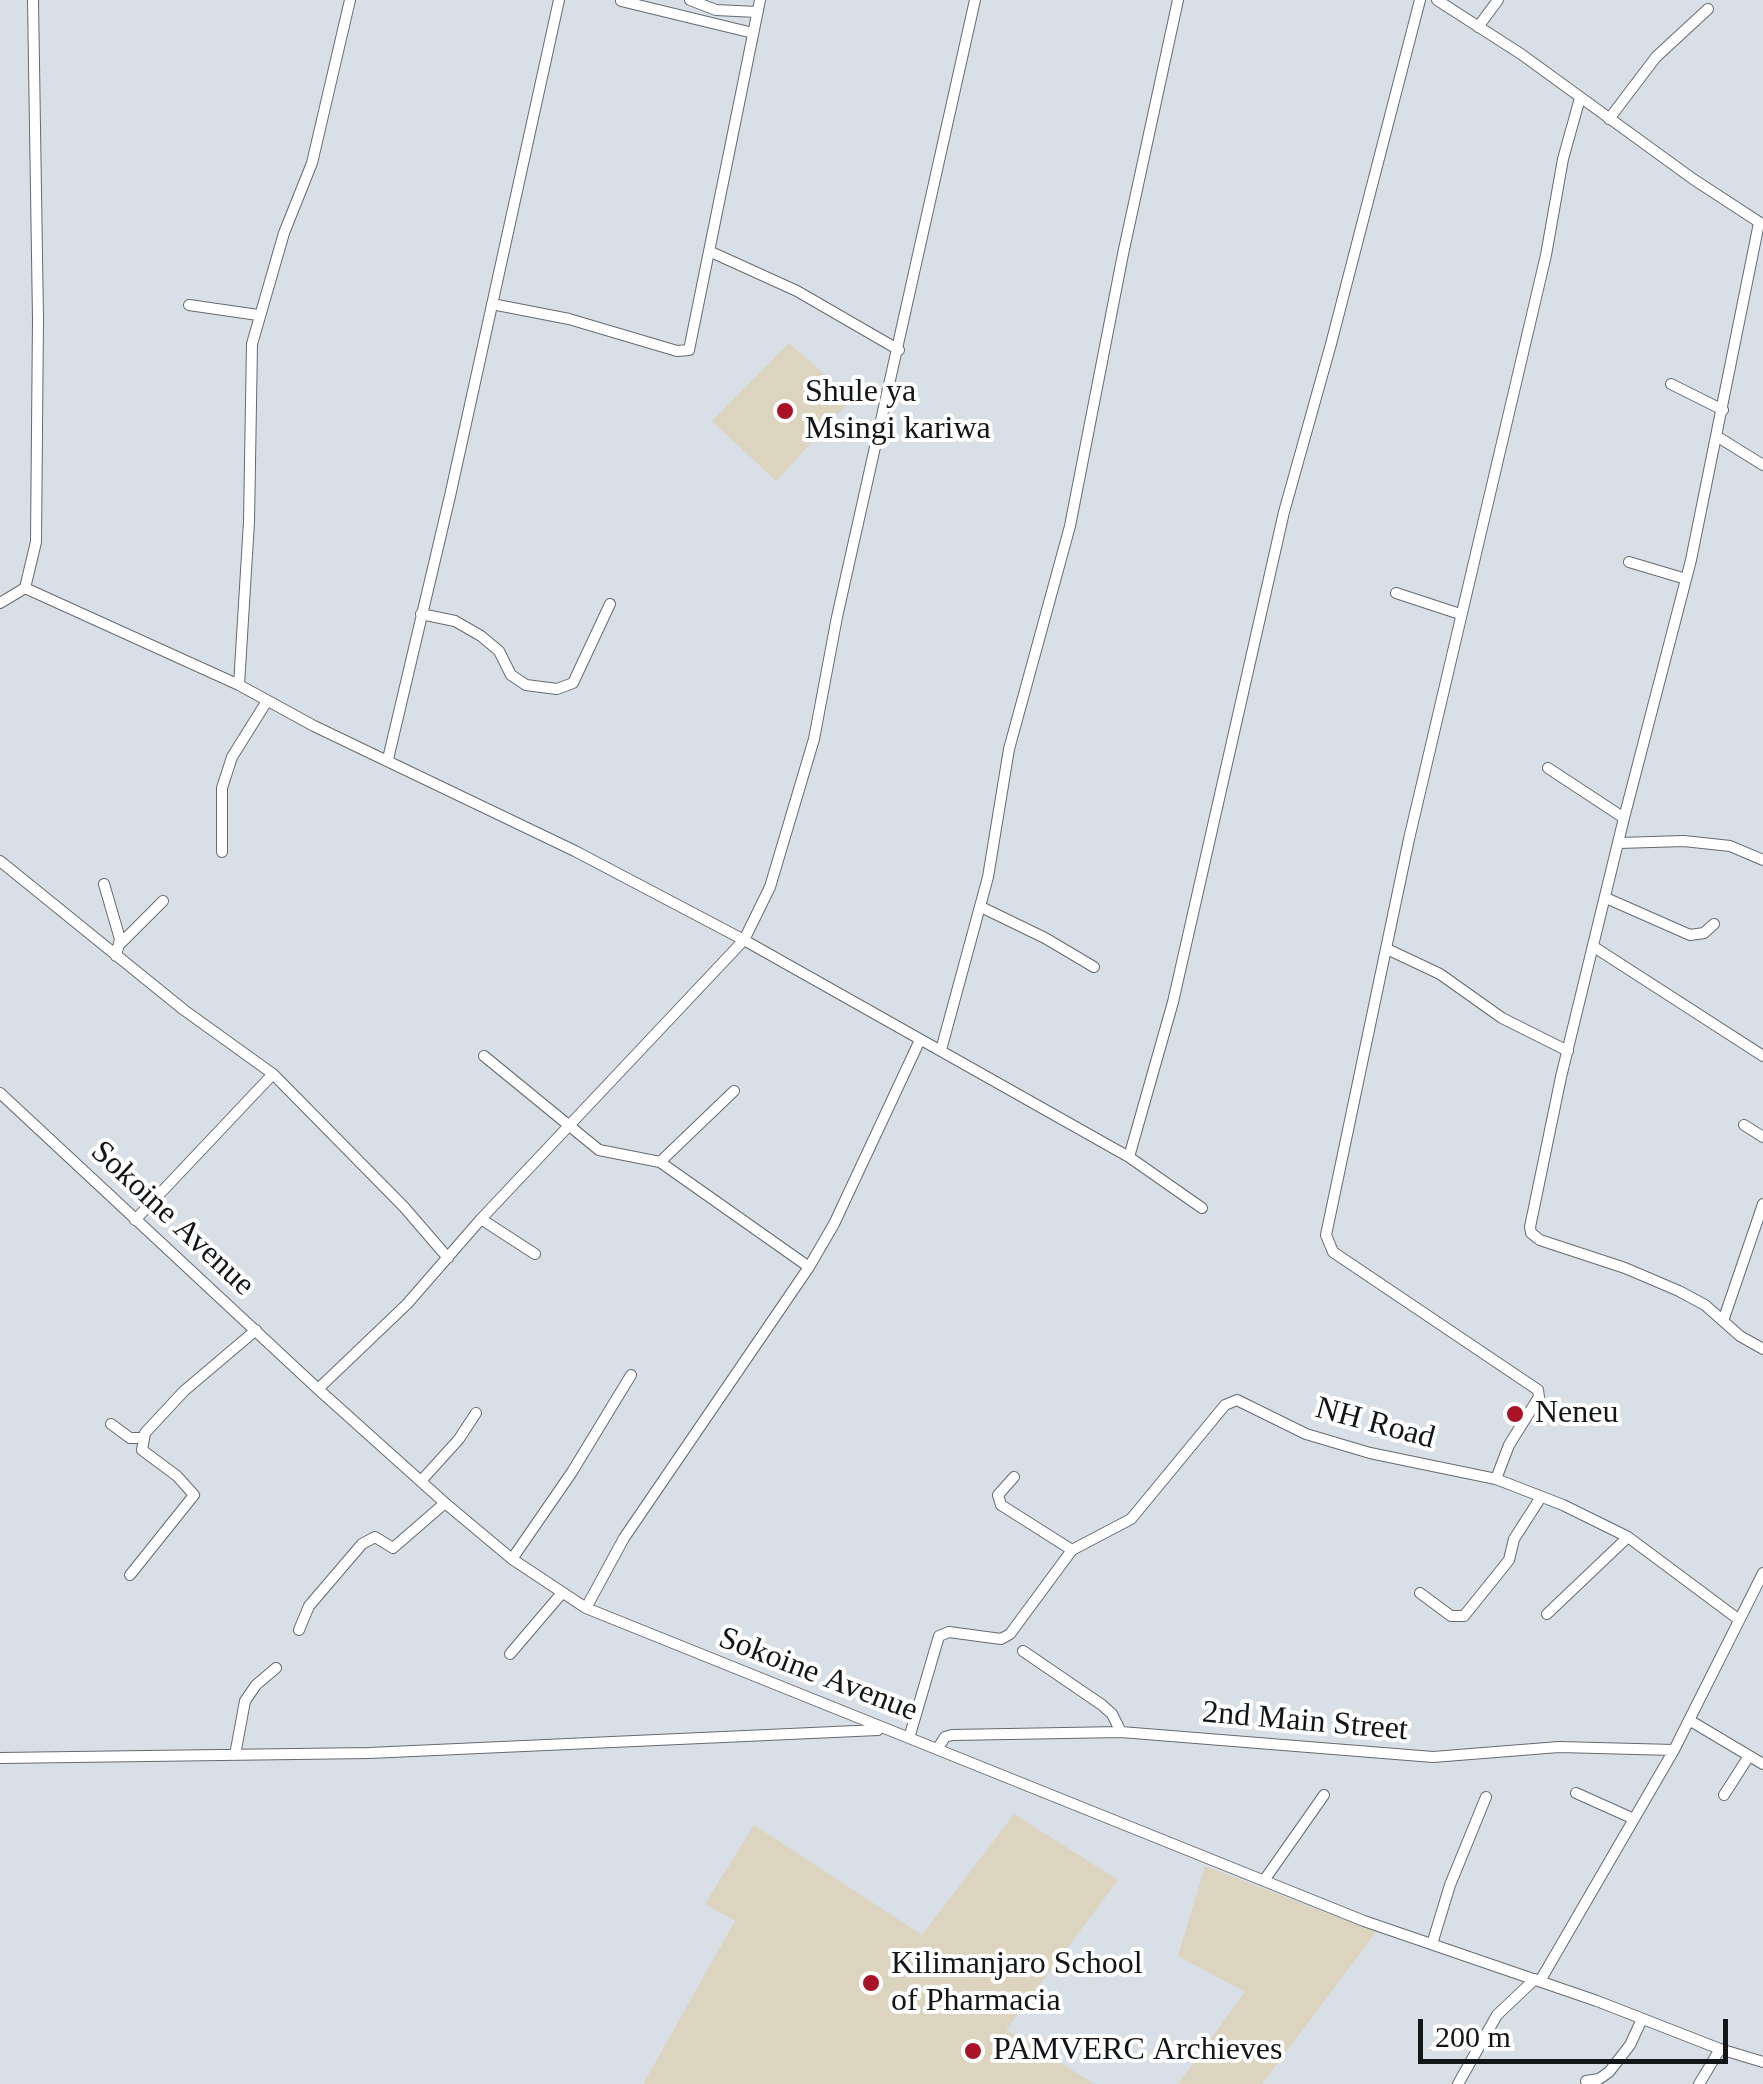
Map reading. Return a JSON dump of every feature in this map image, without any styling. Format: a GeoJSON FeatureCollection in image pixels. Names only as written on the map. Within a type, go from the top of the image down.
{"type":"FeatureCollection","features":[{"type":"Feature","properties":{"kind":"street"},"geometry":{"type":"LineString","coordinates":[[0,603],[26,588],[36,542],[38,300],[33,0]]}},
{"type":"Feature","properties":{"kind":"street"},"geometry":{"type":"LineString","coordinates":[[239,685],[249,522],[251,363],[258,314],[312,163],[350,0]]}},
{"type":"Feature","properties":{"kind":"street"},"geometry":{"type":"LineString","coordinates":[[388,758],[450,496],[558,0]]}},
{"type":"Feature","properties":{"kind":"street"},"geometry":{"type":"LineString","coordinates":[[492,304],[569,319],[686,352],[692,345],[759,6],[716,10],[690,0]]}},
{"type":"Feature","properties":{"kind":"street"},"geometry":{"type":"LineString","coordinates":[[318,1389],[407,1304],[481,1219],[744,940],[770,887],[814,739],[837,618],[975,0]]}},
{"type":"Feature","properties":{"kind":"street"},"geometry":{"type":"LineString","coordinates":[[942,1050],[981,907],[1009,748],[1070,526],[1178,0]]}},
{"type":"Feature","properties":{"kind":"street"},"geometry":{"type":"LineString","coordinates":[[1129,1158],[1173,1002],[1284,512],[1420,0]]}},
{"type":"Feature","properties":{"kind":"street"},"geometry":{"type":"LineString","coordinates":[[1437,0],[1761,224],[1686,579],[1568,1050],[1530,1233],[1551,1245],[1625,1268],[1679,1291],[1705,1305],[1740,1336],[1763,1349]]}},
{"type":"Feature","properties":{"kind":"street"},"geometry":{"type":"LineString","coordinates":[[1478,27],[1498,0]]}},
{"type":"Feature","properties":{"kind":"street"},"geometry":{"type":"LineString","coordinates":[[621,1],[753,33]]}},
{"type":"Feature","properties":{"kind":"street"},"geometry":{"type":"LineString","coordinates":[[1609,119],[1656,57],[1708,10]]}},
{"type":"Feature","properties":{"kind":"street"},"geometry":{"type":"LineString","coordinates":[[1496,1479],[1509,1445],[1536,1404],[1538,1390],[1333,1252],[1326,1235],[1460,614],[1580,98]]}},
{"type":"Feature","properties":{"kind":"street"},"geometry":{"type":"LineString","coordinates":[[711,252],[797,291],[899,350]]}},
{"type":"Feature","properties":{"kind":"street"},"geometry":{"type":"LineString","coordinates":[[188,305],[258,314]]}},
{"type":"Feature","properties":{"kind":"street"},"geometry":{"type":"LineString","coordinates":[[1671,384],[1724,410]]}},
{"type":"Feature","properties":{"kind":"street"},"geometry":{"type":"LineString","coordinates":[[1718,437],[1763,465]]}},
{"type":"Feature","properties":{"kind":"street"},"geometry":{"type":"LineString","coordinates":[[1629,562],[1686,579]]}},
{"type":"Feature","properties":{"kind":"street"},"geometry":{"type":"LineString","coordinates":[[26,588],[239,685],[484,809],[575,850],[942,1050],[1129,1158],[1202,1208]]}},
{"type":"Feature","properties":{"kind":"street"},"geometry":{"type":"LineString","coordinates":[[1396,594],[1460,614]]}},
{"type":"Feature","properties":{"kind":"street"},"geometry":{"type":"LineString","coordinates":[[421,614],[455,621],[481,636],[499,651],[511,675],[526,685],[557,689],[573,683],[610,604]]}},
{"type":"Feature","properties":{"kind":"street"},"geometry":{"type":"LineString","coordinates":[[222,852],[222,788],[232,757],[267,701]]}},
{"type":"Feature","properties":{"kind":"street"},"geometry":{"type":"LineString","coordinates":[[1548,768],[1624,818]]}},
{"type":"Feature","properties":{"kind":"street"},"geometry":{"type":"LineString","coordinates":[[1620,843],[1684,840],[1730,846],[1763,860]]}},
{"type":"Feature","properties":{"kind":"street"},"geometry":{"type":"LineString","coordinates":[[0,861],[117,951],[184,1010],[273,1074],[448,1258]]}},
{"type":"Feature","properties":{"kind":"street"},"geometry":{"type":"LineString","coordinates":[[104,884],[117,921],[117,951]]}},
{"type":"Feature","properties":{"kind":"street"},"geometry":{"type":"LineString","coordinates":[[1606,898],[1690,935],[1704,933],[1714,924]]}},
{"type":"Feature","properties":{"kind":"street"},"geometry":{"type":"LineString","coordinates":[[117,951],[163,901]]}},
{"type":"Feature","properties":{"kind":"street"},"geometry":{"type":"LineString","coordinates":[[981,907],[1094,966]]}},
{"type":"Feature","properties":{"kind":"street"},"geometry":{"type":"LineString","coordinates":[[1594,946],[1763,1056]]}},
{"type":"Feature","properties":{"kind":"street"},"geometry":{"type":"LineString","coordinates":[[1388,948],[1440,974],[1502,1018],[1568,1050]]}},
{"type":"Feature","properties":{"kind":"street"},"geometry":{"type":"LineString","coordinates":[[586,1608],[624,1538],[809,1267],[846,1203],[920,1040]]}},
{"type":"Feature","properties":{"kind":"street"},"geometry":{"type":"LineString","coordinates":[[484,1056],[599,1150],[660,1162],[809,1267]]}},
{"type":"Feature","properties":{"kind":"street"},"geometry":{"type":"LineString","coordinates":[[135,1220],[273,1074]]}},
{"type":"Feature","properties":{"kind":"street"},"geometry":{"type":"LineString","coordinates":[[660,1162],[734,1092]]}},
{"type":"Feature","properties":{"kind":"street","name":"Sokoine Avenue"},"geometry":{"type":"LineString","coordinates":[[0,1094],[421,1482],[512,1559],[586,1608],[1364,1921],[1763,2062]]}},
{"type":"Feature","properties":{"kind":"street"},"geometry":{"type":"LineString","coordinates":[[1744,1125],[1763,1137]]}},
{"type":"Feature","properties":{"kind":"street"},"geometry":{"type":"LineString","coordinates":[[1724,1321],[1763,1204]]}},
{"type":"Feature","properties":{"kind":"street"},"geometry":{"type":"LineString","coordinates":[[481,1219],[536,1254]]}},
{"type":"Feature","properties":{"kind":"street"},"geometry":{"type":"LineString","coordinates":[[130,1575],[194,1495],[178,1476],[142,1450],[142,1438],[184,1391],[256,1330]]}},
{"type":"Feature","properties":{"kind":"street"},"geometry":{"type":"LineString","coordinates":[[512,1559],[631,1376]]}},
{"type":"Feature","properties":{"kind":"street","name":"NH Road"},"geometry":{"type":"LineString","coordinates":[[909,1738],[939,1636],[950,1632],[1001,1639],[1010,1634],[1072,1550],[1131,1519],[1225,1405],[1237,1400],[1306,1434],[1370,1453],[1496,1479],[1541,1496],[1628,1537],[1738,1619]]}},
{"type":"Feature","properties":{"kind":"street"},"geometry":{"type":"LineString","coordinates":[[421,1482],[476,1413]]}},
{"type":"Feature","properties":{"kind":"street"},"geometry":{"type":"LineString","coordinates":[[111,1424],[130,1438],[142,1438]]}},
{"type":"Feature","properties":{"kind":"street"},"geometry":{"type":"LineString","coordinates":[[1014,1476],[998,1495],[1001,1505],[1072,1550]]}},
{"type":"Feature","properties":{"kind":"street"},"geometry":{"type":"LineString","coordinates":[[1420,1592],[1451,1616],[1464,1616],[1510,1560],[1514,1539],[1541,1496]]}},
{"type":"Feature","properties":{"kind":"street"},"geometry":{"type":"LineString","coordinates":[[298,1630],[309,1606],[362,1544],[375,1537],[393,1548],[445,1503]]}},
{"type":"Feature","properties":{"kind":"street"},"geometry":{"type":"LineString","coordinates":[[1547,1614],[1628,1537]]}},
{"type":"Feature","properties":{"kind":"street"},"geometry":{"type":"LineString","coordinates":[[1458,2084],[1497,2015],[1537,1980],[1634,1819],[1674,1750],[1763,1573]]}},
{"type":"Feature","properties":{"kind":"street"},"geometry":{"type":"LineString","coordinates":[[510,1654],[562,1593]]}},
{"type":"Feature","properties":{"kind":"street"},"geometry":{"type":"LineString","coordinates":[[1023,1651],[1102,1705],[1121,1732]]}},
{"type":"Feature","properties":{"kind":"street"},"geometry":{"type":"LineString","coordinates":[[236,1755],[245,1701],[256,1684],[276,1668]]}},
{"type":"Feature","properties":{"kind":"street"},"geometry":{"type":"LineString","coordinates":[[1689,1720],[1763,1764]]}},
{"type":"Feature","properties":{"kind":"street"},"geometry":{"type":"LineString","coordinates":[[0,1758],[369,1753],[884,1730]]}},
{"type":"Feature","properties":{"kind":"street","name":"2nd Main Street"},"geometry":{"type":"LineString","coordinates":[[938,1748],[945,1737],[952,1735],[1121,1732],[1433,1758],[1560,1747],[1674,1750]]}},
{"type":"Feature","properties":{"kind":"street"},"geometry":{"type":"LineString","coordinates":[[1724,1795],[1750,1756]]}},
{"type":"Feature","properties":{"kind":"street"},"geometry":{"type":"LineString","coordinates":[[1576,1793],[1634,1819]]}},
{"type":"Feature","properties":{"kind":"street"},"geometry":{"type":"LineString","coordinates":[[1265,1879],[1324,1796]]}},
{"type":"Feature","properties":{"kind":"street"},"geometry":{"type":"LineString","coordinates":[[1432,1944],[1450,1885],[1486,1797]]}},
{"type":"Feature","properties":{"kind":"street"},"geometry":{"type":"LineString","coordinates":[[1586,2081],[1610,2072],[1630,2045],[1642,2019]]}},
{"type":"Feature","properties":{"kind":"street"},"geometry":{"type":"LineString","coordinates":[[1699,2084],[1720,2049]]}},
{"type":"Feature","properties":{"kind":"shaded area"},"geometry":{"type":"Polygon","coordinates":[[[789,343],[852,399],[776,481],[712,421],[789,343]]]}},
{"type":"Feature","properties":{"kind":"shaded area","name":"Kilimanjaro School of Pharmacia"},"geometry":{"type":"Polygon","coordinates":[[[1014,1814],[1118,1880],[1006,2030],[1095,2084],[643,2084],[735,1921],[705,1904],[754,1825],[922,1935],[1014,1814]]]}},
{"type":"Feature","properties":{"kind":"shaded area"},"geometry":{"type":"Polygon","coordinates":[[[1205,1866],[1376,1932],[1262,2084],[1178,2084],[1245,1992],[1178,1956],[1205,1866]]]}},
{"type":"Feature","properties":{"kind":"place","name":"Shule ya Msingi kariwa"},"geometry":{"type":"Point","coordinates":[785,411]}},
{"type":"Feature","properties":{"kind":"place","name":"Neneu"},"geometry":{"type":"Point","coordinates":[1515,1414]}},
{"type":"Feature","properties":{"kind":"place","name":"Kilimanjaro School of Pharmacia"},"geometry":{"type":"Point","coordinates":[871,1983]}},
{"type":"Feature","properties":{"kind":"place","name":"PAMVERC Archieves"},"geometry":{"type":"Point","coordinates":[973,2051]}}]}
